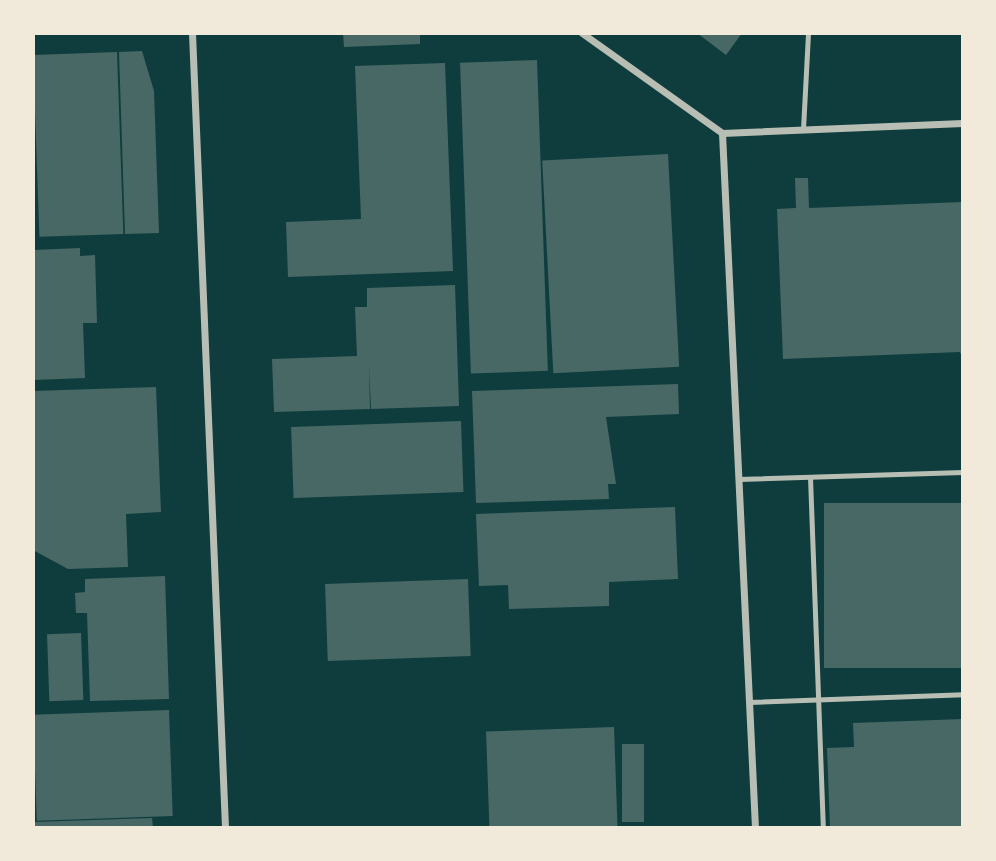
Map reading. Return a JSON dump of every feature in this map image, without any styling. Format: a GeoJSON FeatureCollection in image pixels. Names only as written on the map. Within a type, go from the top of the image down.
{"type":"FeatureCollection","features":[{"type":"Feature","properties":{"kind":"street"},"geometry":{"type":"LineString","coordinates":[[192,33],[225,828]]}},
{"type":"Feature","properties":{"kind":"street"},"geometry":{"type":"LineString","coordinates":[[582,33],[722,133],[963,123]]}},
{"type":"Feature","properties":{"kind":"street"},"geometry":{"type":"LineString","coordinates":[[722,133],[755,828]]}},
{"type":"Feature","properties":{"kind":"lane"},"geometry":{"type":"LineString","coordinates":[[803,129],[808,33]]}},
{"type":"Feature","properties":{"kind":"lane"},"geometry":{"type":"LineString","coordinates":[[738,479],[963,472]]}},
{"type":"Feature","properties":{"kind":"lane"},"geometry":{"type":"LineString","coordinates":[[810,477],[823,828]]}},
{"type":"Feature","properties":{"kind":"lane"},"geometry":{"type":"LineString","coordinates":[[749,702],[963,694]]}},
{"type":"Feature","properties":{"kind":"building"},"geometry":{"type":"Polygon","coordinates":[[[343,33],[420,33],[420,44],[344,47],[343,33]]]}},
{"type":"Feature","properties":{"kind":"building"},"geometry":{"type":"Polygon","coordinates":[[[697,33],[742,33],[726,55],[697,33]]]}},
{"type":"Feature","properties":{"kind":"building"},"geometry":{"type":"Polygon","coordinates":[[[142,51],[154,91],[159,233],[125,234],[119,52],[142,51]]]}},
{"type":"Feature","properties":{"kind":"building"},"geometry":{"type":"Polygon","coordinates":[[[117,52],[123,234],[39,237],[33,55],[117,52]]]}},
{"type":"Feature","properties":{"kind":"building"},"geometry":{"type":"Polygon","coordinates":[[[537,60],[548,371],[471,373],[460,63],[537,60]]]}},
{"type":"Feature","properties":{"kind":"building"},"geometry":{"type":"Polygon","coordinates":[[[445,63],[453,271],[288,277],[286,222],[361,219],[355,66],[445,63]]]}},
{"type":"Feature","properties":{"kind":"building"},"geometry":{"type":"Polygon","coordinates":[[[668,154],[679,367],[553,373],[542,161],[668,154]]]}},
{"type":"Feature","properties":{"kind":"building"},"geometry":{"type":"Polygon","coordinates":[[[795,178],[808,178],[809,208],[963,202],[963,360],[960,352],[783,359],[777,209],[796,208],[795,178]]]}},
{"type":"Feature","properties":{"kind":"building"},"geometry":{"type":"Polygon","coordinates":[[[80,248],[80,256],[95,255],[97,323],[83,323],[85,378],[33,380],[33,250],[80,248]]]}},
{"type":"Feature","properties":{"kind":"building"},"geometry":{"type":"Polygon","coordinates":[[[455,285],[459,406],[371,409],[369,365],[370,409],[274,412],[272,359],[357,356],[355,307],[367,307],[367,288],[455,285]]]}},
{"type":"Feature","properties":{"kind":"building"},"geometry":{"type":"Polygon","coordinates":[[[678,384],[679,414],[606,417],[616,484],[608,484],[609,499],[476,503],[472,391],[678,384]]]}},
{"type":"Feature","properties":{"kind":"building"},"geometry":{"type":"Polygon","coordinates":[[[156,387],[161,512],[126,514],[128,567],[68,569],[33,550],[33,391],[156,387]]]}},
{"type":"Feature","properties":{"kind":"building"},"geometry":{"type":"Polygon","coordinates":[[[461,421],[463,492],[294,498],[291,427],[461,421]]]}},
{"type":"Feature","properties":{"kind":"building"},"geometry":{"type":"Polygon","coordinates":[[[824,503],[963,503],[963,668],[824,668],[824,503]]]}},
{"type":"Feature","properties":{"kind":"building"},"geometry":{"type":"Polygon","coordinates":[[[675,507],[678,579],[609,582],[609,606],[509,609],[508,585],[479,586],[476,514],[675,507]]]}},
{"type":"Feature","properties":{"kind":"building"},"geometry":{"type":"Polygon","coordinates":[[[165,576],[169,699],[90,701],[87,613],[76,613],[75,593],[85,592],[85,579],[165,576]]]}},
{"type":"Feature","properties":{"kind":"building"},"geometry":{"type":"Polygon","coordinates":[[[468,579],[471,656],[328,661],[325,584],[468,579]]]}},
{"type":"Feature","properties":{"kind":"building"},"geometry":{"type":"Polygon","coordinates":[[[81,633],[83,700],[49,701],[47,634],[81,633]]]}},
{"type":"Feature","properties":{"kind":"building"},"geometry":{"type":"Polygon","coordinates":[[[169,710],[173,816],[37,821],[33,715],[169,710]]]}},
{"type":"Feature","properties":{"kind":"building"},"geometry":{"type":"Polygon","coordinates":[[[963,719],[963,828],[830,828],[827,748],[854,747],[853,723],[963,719]]]}},
{"type":"Feature","properties":{"kind":"building"},"geometry":{"type":"Polygon","coordinates":[[[614,727],[618,828],[489,828],[486,731],[614,727]]]}},
{"type":"Feature","properties":{"kind":"building"},"geometry":{"type":"Polygon","coordinates":[[[622,744],[644,744],[644,822],[622,822],[622,744]]]}},
{"type":"Feature","properties":{"kind":"building"},"geometry":{"type":"Polygon","coordinates":[[[152,818],[153,828],[33,828],[33,822],[152,818]]]}}]}
